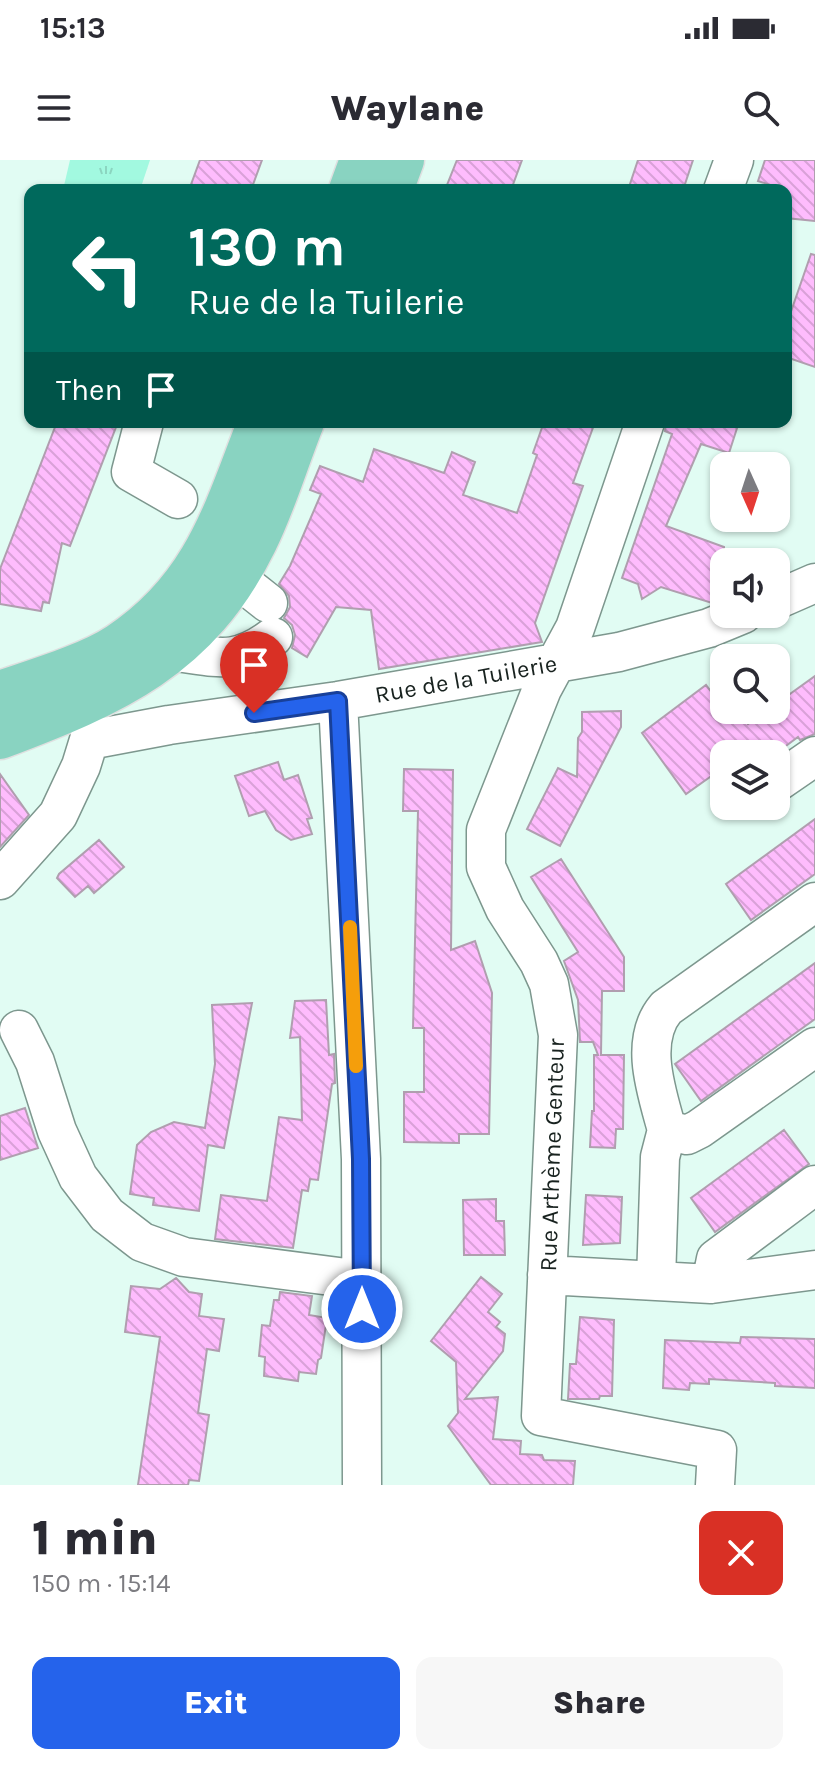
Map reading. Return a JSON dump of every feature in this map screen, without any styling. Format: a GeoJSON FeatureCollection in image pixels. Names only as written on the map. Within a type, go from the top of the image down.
{"type":"FeatureCollection","features":[{"type":"Feature","properties":{"kind":"main road"},"geometry":{"type":"LineString","coordinates":[[353,184],[362,160]]}},
{"type":"Feature","properties":{"kind":"main road"},"geometry":{"type":"LineString","coordinates":[[393,184],[402,160]]}},
{"type":"Feature","properties":{"kind":"main road"},"geometry":{"type":"LineString","coordinates":[[73,707],[118,646],[154,618],[186,585],[217,532],[258,428]]}},
{"type":"Feature","properties":{"kind":"main road"},"geometry":{"type":"LineString","coordinates":[[0,737],[143,674],[197,629],[225,595],[258,606],[256,542],[300,428]]}},
{"type":"Feature","properties":{"kind":"main road"},"geometry":{"type":"LineString","coordinates":[[0,693],[73,707]]}},
{"type":"Feature","properties":{"kind":"street"},"geometry":{"type":"LineString","coordinates":[[725,184],[734,160]]}},
{"type":"Feature","properties":{"kind":"street"},"geometry":{"type":"LineString","coordinates":[[142,428],[131,472],[178,499]]}},
{"type":"Feature","properties":{"kind":"street","name":"Rue Arthème Genteur"},"geometry":{"type":"LineString","coordinates":[[643,428],[575,628],[542,689],[505,778],[486,830],[484,848],[486,867],[505,909],[539,962],[549,984],[558,1035],[541,1416],[717,1450],[715,1485]]}},
{"type":"Feature","properties":{"kind":"street"},"geometry":{"type":"LineString","coordinates":[[790,594],[815,583]]}},
{"type":"Feature","properties":{"kind":"street"},"geometry":{"type":"LineString","coordinates":[[169,651],[235,658],[255,650],[258,606]]}},
{"type":"Feature","properties":{"kind":"street","name":"Rue de la Tuilerie"},"geometry":{"type":"LineString","coordinates":[[73,707],[169,725],[338,701],[619,652],[710,628]]}},
{"type":"Feature","properties":{"kind":"street"},"geometry":{"type":"LineString","coordinates":[[338,701],[360,1144],[362,1485]]}},
{"type":"Feature","properties":{"kind":"street"},"geometry":{"type":"LineString","coordinates":[[0,880],[58,815],[81,766],[73,707]]}},
{"type":"Feature","properties":{"kind":"street"},"geometry":{"type":"LineString","coordinates":[[790,773],[815,756]]}},
{"type":"Feature","properties":{"kind":"street"},"geometry":{"type":"LineString","coordinates":[[656,1281],[660,1157],[667,1130],[650,1071],[657,1019],[666,1008],[815,902]]}},
{"type":"Feature","properties":{"kind":"street"},"geometry":{"type":"LineString","coordinates":[[19,1030],[35,1062],[57,1131],[78,1177],[107,1215],[142,1242],[184,1257],[362,1280]]}},
{"type":"Feature","properties":{"kind":"street"},"geometry":{"type":"LineString","coordinates":[[667,1130],[687,1135],[699,1129],[815,1047]]}},
{"type":"Feature","properties":{"kind":"street"},"geometry":{"type":"LineString","coordinates":[[711,1284],[716,1259],[815,1185]]}},
{"type":"Feature","properties":{"kind":"street"},"geometry":{"type":"LineString","coordinates":[[547,1275],[711,1284],[815,1270]]}},
{"type":"Feature","properties":{"kind":"green space"},"geometry":{"type":"Polygon","coordinates":[[[70,160],[150,160],[142,184],[64,184],[70,160]]]}},
{"type":"Feature","properties":{"kind":"building"},"geometry":{"type":"Polygon","coordinates":[[[200,160],[262,160],[253,184],[191,184],[200,160]]]}},
{"type":"Feature","properties":{"kind":"building"},"geometry":{"type":"Polygon","coordinates":[[[457,160],[522,160],[513,184],[447,184],[457,160]]]}},
{"type":"Feature","properties":{"kind":"building"},"geometry":{"type":"Polygon","coordinates":[[[638,160],[693,160],[685,184],[630,184],[638,160]]]}},
{"type":"Feature","properties":{"kind":"building"},"geometry":{"type":"Polygon","coordinates":[[[765,160],[815,160],[815,221],[792,219],[792,184],[758,181],[765,160]]]}},
{"type":"Feature","properties":{"kind":"building"},"geometry":{"type":"Polygon","coordinates":[[[811,254],[815,255],[815,367],[792,359],[792,309],[811,254]]]}},
{"type":"Feature","properties":{"kind":"building"},"geometry":{"type":"Polygon","coordinates":[[[55,428],[116,428],[70,546],[62,543],[49,603],[43,602],[41,611],[0,604],[0,569],[55,428]]]}},
{"type":"Feature","properties":{"kind":"building"},"geometry":{"type":"Polygon","coordinates":[[[542,428],[593,428],[573,483],[583,486],[535,623],[542,642],[379,669],[371,610],[336,607],[307,657],[292,648],[295,635],[292,625],[284,618],[290,607],[289,596],[279,584],[321,494],[310,490],[320,466],[363,482],[374,449],[444,473],[452,452],[475,462],[463,495],[517,513],[537,455],[533,453],[542,428]]]}},
{"type":"Feature","properties":{"kind":"building"},"geometry":{"type":"Polygon","coordinates":[[[665,428],[737,428],[729,452],[701,444],[666,526],[724,547],[710,548],[710,602],[661,587],[642,599],[638,584],[622,578],[672,434],[665,431],[665,428]]]}},
{"type":"Feature","properties":{"kind":"building"},"geometry":{"type":"Polygon","coordinates":[[[815,676],[815,734],[800,740],[798,737],[790,743],[790,740],[710,740],[710,777],[686,794],[642,733],[706,685],[710,690],[710,724],[790,724],[790,694],[815,676]]]}},
{"type":"Feature","properties":{"kind":"building"},"geometry":{"type":"Polygon","coordinates":[[[621,711],[621,727],[560,846],[527,829],[558,768],[577,777],[582,712],[621,711]]]}},
{"type":"Feature","properties":{"kind":"building"},"geometry":{"type":"Polygon","coordinates":[[[278,762],[284,780],[298,775],[312,818],[307,819],[312,834],[291,840],[276,830],[265,811],[249,816],[235,776],[278,762]]]}},
{"type":"Feature","properties":{"kind":"building"},"geometry":{"type":"Polygon","coordinates":[[[404,769],[453,770],[451,950],[475,941],[492,993],[489,1134],[459,1134],[459,1143],[404,1142],[404,1092],[424,1092],[424,1028],[413,1028],[418,811],[403,811],[404,769]]]}},
{"type":"Feature","properties":{"kind":"building"},"geometry":{"type":"Polygon","coordinates":[[[0,774],[29,815],[0,847],[0,774]]]}},
{"type":"Feature","properties":{"kind":"building"},"geometry":{"type":"Polygon","coordinates":[[[815,819],[815,874],[751,920],[726,884],[815,819]]]}},
{"type":"Feature","properties":{"kind":"building"},"geometry":{"type":"Polygon","coordinates":[[[99,840],[124,867],[94,893],[88,886],[75,897],[57,878],[99,840]]]}},
{"type":"Feature","properties":{"kind":"building"},"geometry":{"type":"Polygon","coordinates":[[[561,859],[624,957],[624,991],[602,991],[601,1055],[624,1055],[623,1129],[616,1129],[615,1148],[590,1147],[594,1111],[594,1055],[598,1055],[593,1042],[580,1042],[578,1000],[564,961],[578,952],[531,877],[561,859]]]}},
{"type":"Feature","properties":{"kind":"building"},"geometry":{"type":"Polygon","coordinates":[[[815,963],[815,1019],[701,1101],[675,1064],[815,963]]]}},
{"type":"Feature","properties":{"kind":"building"},"geometry":{"type":"Polygon","coordinates":[[[326,1000],[329,1055],[334,1054],[335,1083],[332,1084],[318,1180],[310,1179],[308,1191],[302,1190],[293,1248],[215,1239],[221,1195],[267,1201],[279,1117],[302,1120],[300,1037],[290,1038],[295,1001],[326,1000]]]}},
{"type":"Feature","properties":{"kind":"building"},"geometry":{"type":"Polygon","coordinates":[[[252,1003],[224,1148],[208,1145],[199,1211],[153,1205],[154,1198],[130,1194],[137,1145],[151,1132],[174,1122],[205,1128],[215,1064],[212,1005],[252,1003]]]}},
{"type":"Feature","properties":{"kind":"building"},"geometry":{"type":"Polygon","coordinates":[[[25,1108],[38,1148],[0,1160],[0,1116],[25,1108]]]}},
{"type":"Feature","properties":{"kind":"building"},"geometry":{"type":"Polygon","coordinates":[[[784,1130],[809,1164],[715,1232],[691,1198],[784,1130]]]}},
{"type":"Feature","properties":{"kind":"building"},"geometry":{"type":"Polygon","coordinates":[[[586,1195],[622,1197],[620,1243],[583,1245],[586,1195]]]}},
{"type":"Feature","properties":{"kind":"building"},"geometry":{"type":"Polygon","coordinates":[[[496,1199],[496,1221],[504,1221],[505,1255],[464,1255],[463,1200],[496,1199]]]}},
{"type":"Feature","properties":{"kind":"building"},"geometry":{"type":"Polygon","coordinates":[[[481,1277],[502,1294],[488,1312],[500,1322],[496,1327],[505,1334],[503,1351],[465,1399],[498,1397],[493,1439],[521,1441],[520,1454],[542,1455],[544,1460],[575,1461],[573,1485],[491,1485],[448,1426],[458,1413],[456,1362],[431,1341],[481,1277]]]}},
{"type":"Feature","properties":{"kind":"building"},"geometry":{"type":"Polygon","coordinates":[[[176,1278],[189,1292],[202,1294],[199,1316],[224,1319],[219,1351],[207,1349],[198,1413],[209,1415],[199,1481],[189,1480],[188,1485],[138,1485],[160,1337],[125,1332],[131,1286],[160,1289],[176,1278]]]}},
{"type":"Feature","properties":{"kind":"building"},"geometry":{"type":"Polygon","coordinates":[[[280,1292],[312,1296],[309,1315],[327,1318],[316,1374],[299,1372],[298,1381],[264,1376],[265,1357],[259,1356],[262,1325],[270,1326],[274,1300],[279,1300],[280,1292]]]}},
{"type":"Feature","properties":{"kind":"building"},"geometry":{"type":"Polygon","coordinates":[[[580,1317],[614,1320],[612,1396],[568,1399],[570,1364],[576,1364],[580,1317]]]}},
{"type":"Feature","properties":{"kind":"building"},"geometry":{"type":"Polygon","coordinates":[[[741,1337],[815,1339],[815,1388],[709,1379],[709,1384],[690,1383],[689,1390],[663,1388],[665,1340],[740,1343],[741,1337]]]}},
{"type":"Feature","properties":{"kind":"slow traffic"},"geometry":{"type":"LineString","coordinates":[[350,927],[356,1066]]}},
{"type":"Feature","properties":{"kind":"route"},"geometry":{"type":"LineString","coordinates":[[254,713],[338,701],[361,1159],[362,1309]]}}]}
